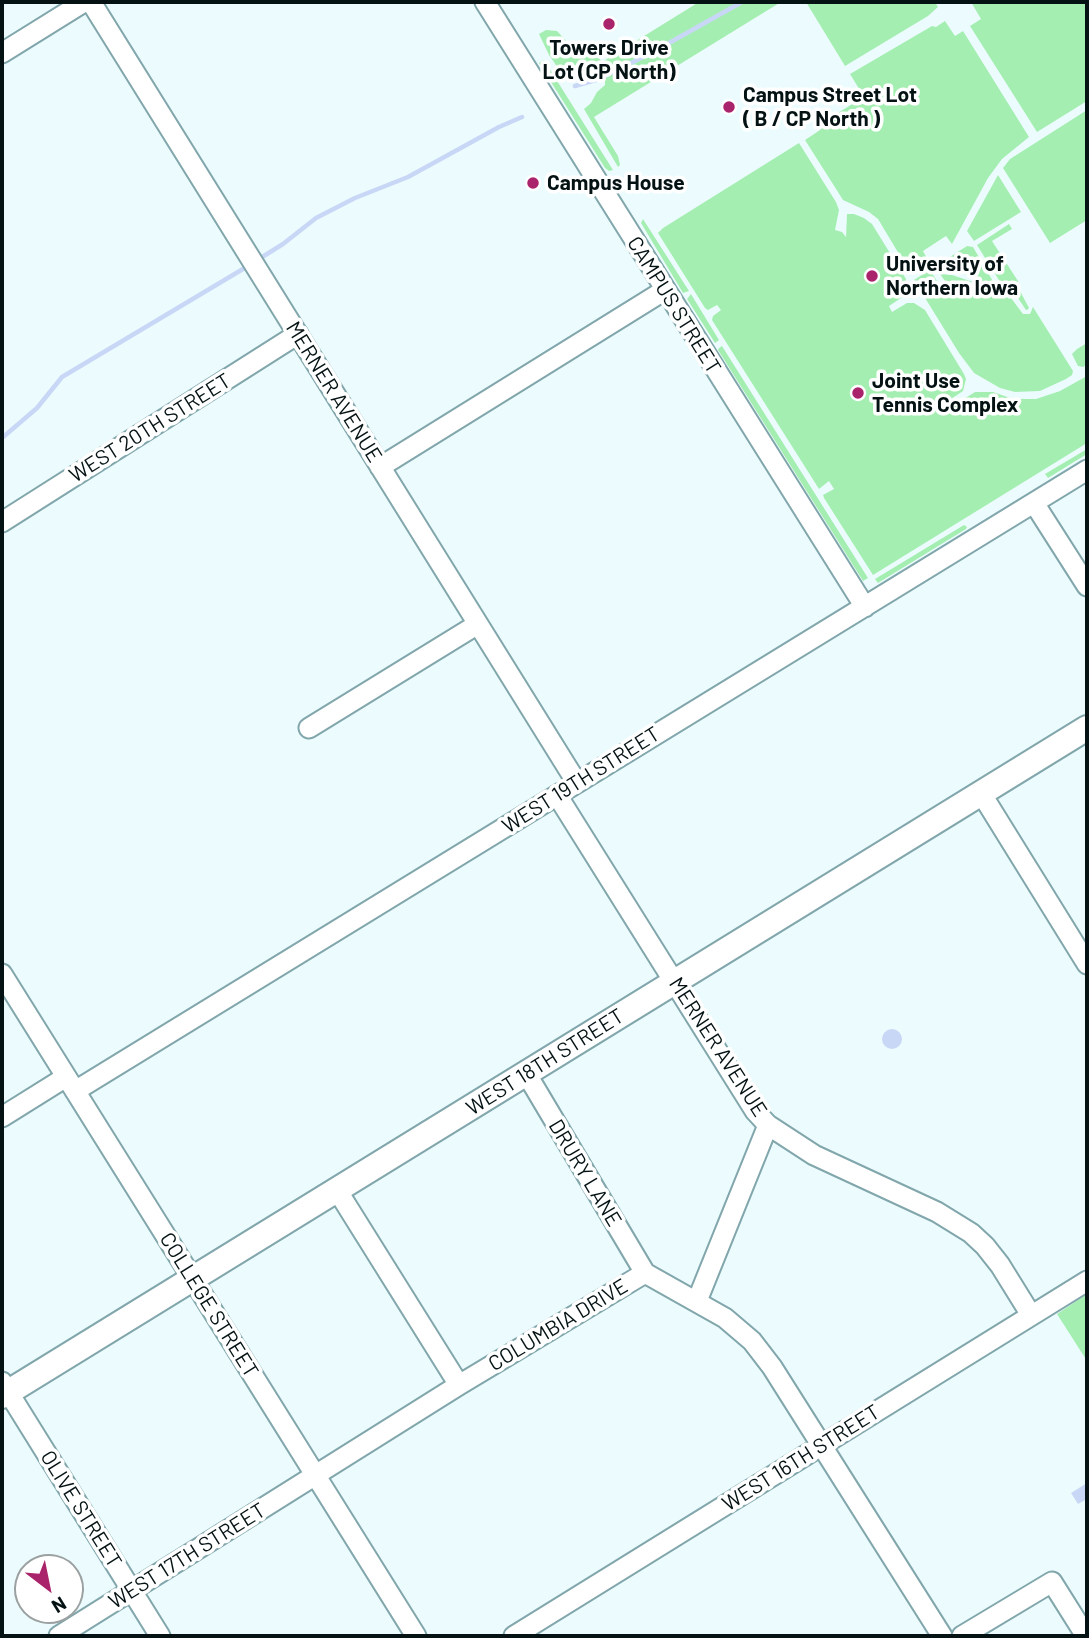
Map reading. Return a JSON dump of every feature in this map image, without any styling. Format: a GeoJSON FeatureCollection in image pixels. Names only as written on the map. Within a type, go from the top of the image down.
{"type":"FeatureCollection","features":[{"type":"Feature","properties":{"kind":"main road","name":"WEST 18TH STREET"},"geometry":{"type":"LineString","coordinates":[[4,1390],[337,1190],[1087,728]]}},
{"type":"Feature","properties":{"kind":"street"},"geometry":{"type":"LineString","coordinates":[[2,53],[84,2]]}},
{"type":"Feature","properties":{"kind":"street","name":"MERNER AVENUE"},"geometry":{"type":"LineString","coordinates":[[90,2],[577,783]]}},
{"type":"Feature","properties":{"kind":"street","name":"CAMPUS STREET"},"geometry":{"type":"LineString","coordinates":[[485,2],[865,607]]}},
{"type":"Feature","properties":{"kind":"street"},"geometry":{"type":"LineString","coordinates":[[380,467],[666,290]]}},
{"type":"Feature","properties":{"kind":"street","name":"WEST 20TH STREET"},"geometry":{"type":"LineString","coordinates":[[2,522],[298,334]]}},
{"type":"Feature","properties":{"kind":"street","name":"WEST 19TH STREET"},"geometry":{"type":"LineString","coordinates":[[2,1117],[71,1084],[577,783],[1087,470]]}},
{"type":"Feature","properties":{"kind":"street"},"geometry":{"type":"LineString","coordinates":[[1034,503],[1087,586]]}},
{"type":"Feature","properties":{"kind":"street"},"geometry":{"type":"LineString","coordinates":[[309,727],[478,624]]}},
{"type":"Feature","properties":{"kind":"street"},"geometry":{"type":"LineString","coordinates":[[981,793],[1087,964]]}},
{"type":"Feature","properties":{"kind":"street","name":"MERNER AVENUE"},"geometry":{"type":"LineString","coordinates":[[557,794],[755,1111],[768,1125],[814,1155],[937,1213],[971,1233],[1000,1265],[1031,1315]]}},
{"type":"Feature","properties":{"kind":"street","name":"COLLEGE STREET"},"geometry":{"type":"LineString","coordinates":[[2,974],[416,1636]]}},
{"type":"Feature","properties":{"kind":"street","name":"DRURY LANE"},"geometry":{"type":"LineString","coordinates":[[526,1073],[645,1273]]}},
{"type":"Feature","properties":{"kind":"street"},"geometry":{"type":"LineString","coordinates":[[696,1301],[768,1125]]}},
{"type":"Feature","properties":{"kind":"street"},"geometry":{"type":"LineString","coordinates":[[337,1190],[459,1385]]}},
{"type":"Feature","properties":{"kind":"street","name":"COLUMBIA DRIVE"},"geometry":{"type":"LineString","coordinates":[[316,1476],[459,1385],[645,1273],[725,1318],[752,1341],[772,1367],[942,1636]]}},
{"type":"Feature","properties":{"kind":"street","name":"WEST 16TH STREET"},"geometry":{"type":"LineString","coordinates":[[514,1636],[1087,1281]]}},
{"type":"Feature","properties":{"kind":"street","name":"OLIVE STREET"},"geometry":{"type":"LineString","coordinates":[[4,1390],[160,1636]]}},
{"type":"Feature","properties":{"kind":"street","name":"WEST 17TH STREET"},"geometry":{"type":"LineString","coordinates":[[59,1636],[316,1476]]}},
{"type":"Feature","properties":{"kind":"street"},"geometry":{"type":"LineString","coordinates":[[962,1636],[1052,1582],[1086,1636]]}},
{"type":"Feature","properties":{"kind":"green space"},"geometry":{"type":"Polygon","coordinates":[[[699,2],[781,2],[594,117],[618,156],[618,167],[584,109],[605,85],[605,71],[567,81],[549,55],[539,34],[546,30],[557,31],[573,48],[595,53],[602,62],[699,2]]]}},
{"type":"Feature","properties":{"kind":"green space"},"geometry":{"type":"Polygon","coordinates":[[[806,2],[935,2],[938,7],[928,16],[845,66],[806,2]]]}},
{"type":"Feature","properties":{"kind":"green space"},"geometry":{"type":"Polygon","coordinates":[[[971,2],[1087,2],[1087,101],[1037,132],[970,26],[981,19],[971,2]]]}},
{"type":"Feature","properties":{"kind":"green space"},"geometry":{"type":"Polygon","coordinates":[[[945,21],[955,36],[963,31],[1029,137],[1002,159],[988,178],[952,244],[946,236],[923,251],[929,262],[911,274],[878,219],[843,200],[805,140],[820,130],[818,125],[864,97],[850,74],[945,21]]]}},
{"type":"Feature","properties":{"kind":"green space"},"geometry":{"type":"Polygon","coordinates":[[[544,60],[613,170],[605,168],[539,63],[544,60]]]}},
{"type":"Feature","properties":{"kind":"green space"},"geometry":{"type":"Polygon","coordinates":[[[1087,110],[1087,220],[1050,243],[1003,168],[1010,159],[1087,110]]]}},
{"type":"Feature","properties":{"kind":"green space"},"geometry":{"type":"Polygon","coordinates":[[[799,143],[836,202],[839,210],[835,230],[846,237],[847,214],[864,218],[872,224],[906,279],[904,296],[889,306],[892,312],[907,303],[914,303],[925,310],[964,374],[966,379],[963,391],[948,401],[951,407],[975,392],[993,392],[1013,399],[1036,399],[1060,391],[1087,376],[1087,443],[873,575],[824,498],[823,495],[834,489],[829,481],[819,489],[712,320],[721,310],[717,305],[708,310],[705,308],[658,233],[799,143]]]}},
{"type":"Feature","properties":{"kind":"green space"},"geometry":{"type":"Polygon","coordinates":[[[998,175],[1021,212],[974,241],[967,231],[998,175]]]}},
{"type":"Feature","properties":{"kind":"green space"},"geometry":{"type":"Polygon","coordinates":[[[643,219],[689,291],[683,293],[641,223],[643,219]]]}},
{"type":"Feature","properties":{"kind":"green space"},"geometry":{"type":"Polygon","coordinates":[[[1009,224],[1012,229],[992,241],[1018,281],[1029,308],[1027,310],[1014,292],[1002,285],[977,245],[1009,224]]]}},
{"type":"Feature","properties":{"kind":"green space"},"geometry":{"type":"Polygon","coordinates":[[[967,246],[973,247],[994,283],[981,282],[951,269],[938,269],[932,273],[946,295],[961,287],[984,287],[1008,294],[1023,314],[1030,314],[1033,307],[1073,371],[1072,375],[1040,391],[1015,392],[1000,388],[974,373],[914,280],[967,246]]]}},
{"type":"Feature","properties":{"kind":"green space"},"geometry":{"type":"Polygon","coordinates":[[[940,274],[973,282],[956,284],[950,288],[940,274]]]}},
{"type":"Feature","properties":{"kind":"green space"},"geometry":{"type":"Polygon","coordinates":[[[691,294],[719,340],[715,343],[687,299],[691,294]]]}},
{"type":"Feature","properties":{"kind":"green space"},"geometry":{"type":"Polygon","coordinates":[[[1087,343],[1087,365],[1078,366],[1072,354],[1087,343]]]}},
{"type":"Feature","properties":{"kind":"green space"},"geometry":{"type":"Polygon","coordinates":[[[722,346],[868,578],[863,581],[718,350],[722,346]]]}},
{"type":"Feature","properties":{"kind":"green space"},"geometry":{"type":"Polygon","coordinates":[[[1087,449],[1087,454],[1048,478],[1045,474],[1087,449]]]}},
{"type":"Feature","properties":{"kind":"green space"},"geometry":{"type":"Polygon","coordinates":[[[964,525],[966,529],[878,583],[875,579],[964,525]]]}},
{"type":"Feature","properties":{"kind":"green space"},"geometry":{"type":"Polygon","coordinates":[[[1087,1294],[1087,1361],[1057,1314],[1087,1294]]]}},
{"type":"Feature","properties":{"kind":"water"},"geometry":{"type":"Polygon","coordinates":[[[888,1029],[896,1029],[902,1039],[896,1049],[888,1049],[882,1043],[882,1035],[888,1029]]]}},
{"type":"Feature","properties":{"kind":"water"},"geometry":{"type":"Polygon","coordinates":[[[1087,1483],[1087,1499],[1078,1504],[1071,1493],[1087,1483]]]}},
{"type":"Feature","properties":{"kind":"waterway"},"geometry":{"type":"LineString","coordinates":[[575,86],[599,79],[653,52],[742,2]]}},
{"type":"Feature","properties":{"kind":"waterway"},"geometry":{"type":"LineString","coordinates":[[259,259],[316,218],[355,198],[408,177],[522,117]]}},
{"type":"Feature","properties":{"kind":"waterway"},"geometry":{"type":"LineString","coordinates":[[2,438],[37,408],[62,377],[248,266]]}},
{"type":"Feature","properties":{"kind":"place","name":"Towers Drive Lot (CP North)"},"geometry":{"type":"Point","coordinates":[609,24]}},
{"type":"Feature","properties":{"kind":"place","name":"Campus Street Lot ( B / CP North )"},"geometry":{"type":"Point","coordinates":[729,107]}},
{"type":"Feature","properties":{"kind":"place","name":"Campus House"},"geometry":{"type":"Point","coordinates":[533,183]}},
{"type":"Feature","properties":{"kind":"place","name":"University of Northern Iowa"},"geometry":{"type":"Point","coordinates":[872,276]}},
{"type":"Feature","properties":{"kind":"place","name":"Joint Use Tennis Complex"},"geometry":{"type":"Point","coordinates":[858,393]}}]}
